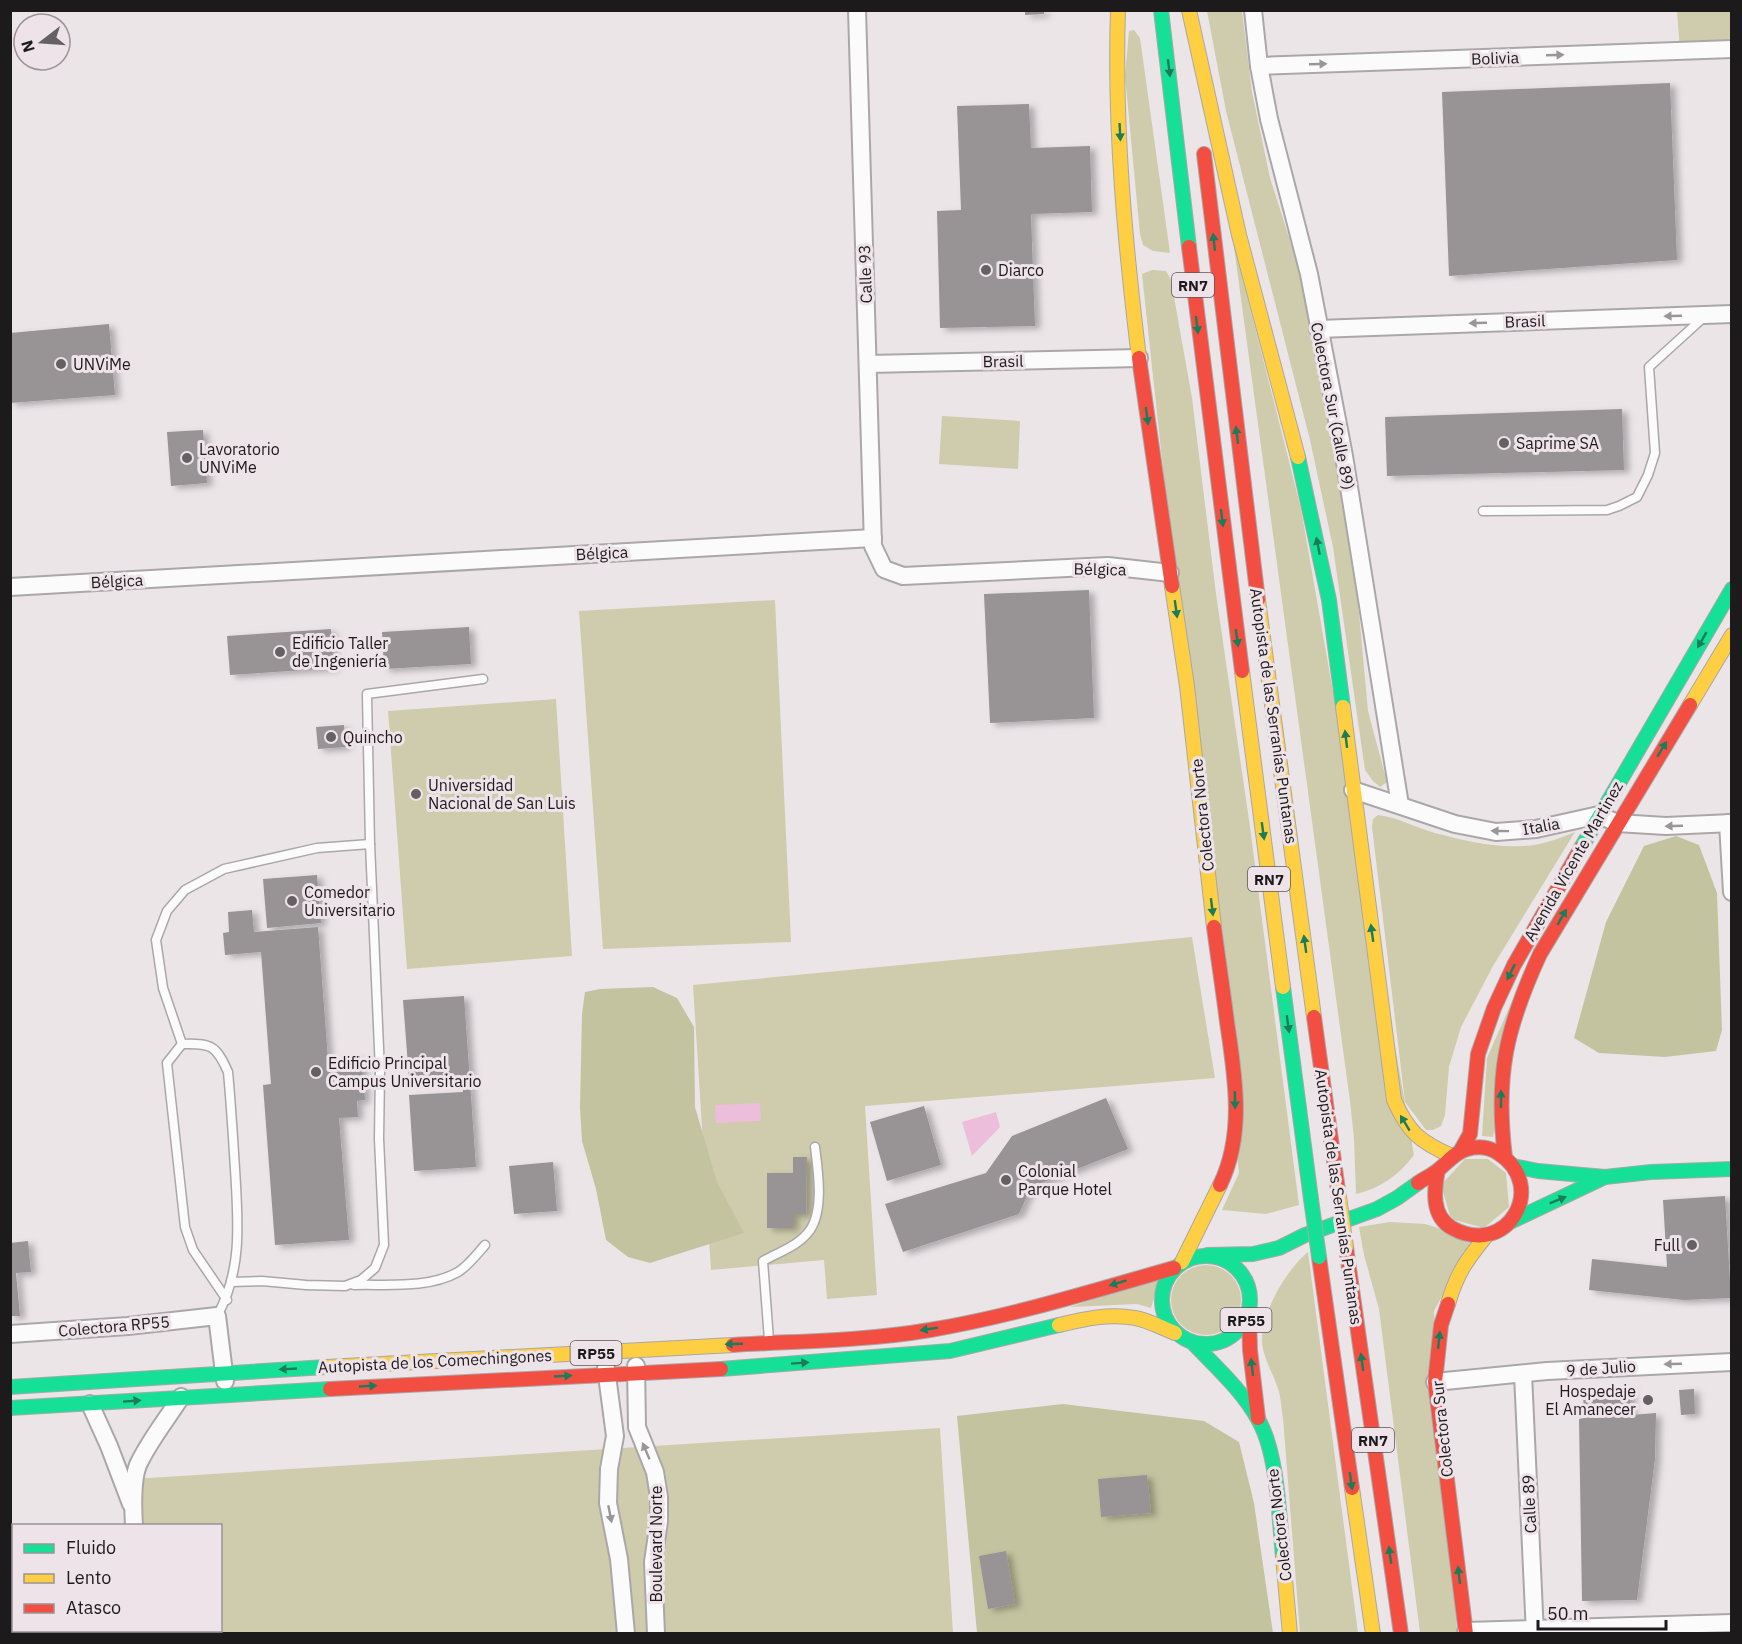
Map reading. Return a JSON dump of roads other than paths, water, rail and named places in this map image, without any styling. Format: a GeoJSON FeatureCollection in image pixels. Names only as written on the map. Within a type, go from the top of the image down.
{"type":"FeatureCollection","features":[{"type":"Feature","properties":{"kind":"main road","name":"Colectora Norte"},"geometry":{"type":"LineString","coordinates":[[1118,10],[1116,62],[1126,252],[1139,358],[1187,686],[1212,912],[1235,1077],[1236,1128],[1227,1171],[1178,1265]]}},
{"type":"Feature","properties":{"kind":"main road","name":"Autopista de las Serranías Puntanas"},"geometry":{"type":"LineString","coordinates":[[1161,10],[1213,454],[1311,1200],[1373,1634]]}},
{"type":"Feature","properties":{"kind":"main road","name":"Autopista de las Serranías Puntanas"},"geometry":{"type":"LineString","coordinates":[[1189,10],[1252,556],[1401,1634]]}},
{"type":"Feature","properties":{"kind":"main road"},"geometry":{"type":"LineString","coordinates":[[1189,10],[1239,235],[1306,486],[1329,600],[1394,1100],[1404,1124],[1412,1134],[1424,1144],[1456,1153]]}},
{"type":"Feature","properties":{"kind":"main road","name":"Avenida Vicente Martinez"},"geometry":{"type":"LineString","coordinates":[[1456,1153],[1470,1134],[1478,1054],[1494,1008],[1514,965],[1731,589]]}},
{"type":"Feature","properties":{"kind":"main road","name":"Avenida Vicente Martinez"},"geometry":{"type":"LineString","coordinates":[[1509,1161],[1502,1130],[1502,1088],[1505,1047],[1516,1008],[1540,954],[1731,635]]}},
{"type":"Feature","properties":{"kind":"main road"},"geometry":{"type":"LineString","coordinates":[[1207,1255],[1253,1254],[1279,1248],[1298,1238],[1388,1204],[1438,1170],[1456,1153],[1476,1147],[1491,1149],[1509,1161],[1538,1171],[1605,1177],[1651,1172],[1731,1169]]}},
{"type":"Feature","properties":{"kind":"main road"},"geometry":{"type":"LineString","coordinates":[[1509,1161],[1521,1181],[1522,1196],[1518,1210],[1510,1222]]}},
{"type":"Feature","properties":{"kind":"main road"},"geometry":{"type":"LineString","coordinates":[[1438,1170],[1433,1184],[1433,1199],[1438,1213],[1446,1224]]}},
{"type":"Feature","properties":{"kind":"main road"},"geometry":{"type":"LineString","coordinates":[[1425,1215],[1458,1232],[1486,1236],[1499,1231],[1510,1222],[1605,1177]]}},
{"type":"Feature","properties":{"kind":"main road"},"geometry":{"type":"LineString","coordinates":[[1388,1204],[1406,1208]]}},
{"type":"Feature","properties":{"kind":"main road","name":"Colectora Sur"},"geometry":{"type":"LineString","coordinates":[[1466,1632],[1435,1382],[1441,1325],[1455,1279],[1486,1236]]}},
{"type":"Feature","properties":{"kind":"main road"},"geometry":{"type":"LineString","coordinates":[[1250,1309],[1265,1273],[1279,1248]]}},
{"type":"Feature","properties":{"kind":"main road","name":"RP55"},"geometry":{"type":"LineString","coordinates":[[1175,1333],[1193,1343],[1207,1345],[1221,1343],[1242,1327],[1250,1309],[1250,1293],[1246,1281],[1240,1271],[1225,1260],[1207,1255],[1194,1257],[1178,1265]]}},
{"type":"Feature","properties":{"kind":"main road"},"geometry":{"type":"LineString","coordinates":[[1175,1333],[1162,1308],[1162,1293],[1166,1280],[1178,1265]]}},
{"type":"Feature","properties":{"kind":"main road","name":"Autopista de los Comechingones"},"geometry":{"type":"LineString","coordinates":[[10,1387],[224,1372],[605,1352],[677,1346],[862,1338],[929,1330],[1031,1309],[1178,1265]]}},
{"type":"Feature","properties":{"kind":"main road","name":"Colectora Norte"},"geometry":{"type":"LineString","coordinates":[[1250,1309],[1250,1350],[1258,1419],[1271,1454],[1284,1547],[1290,1634]]}},
{"type":"Feature","properties":{"kind":"main road","name":"Autopista de los Comechingones"},"geometry":{"type":"LineString","coordinates":[[10,1408],[831,1361],[950,1351],[1083,1319],[1111,1316],[1136,1318],[1175,1333]]}},
{"type":"Feature","properties":{"kind":"main road","name":"Colectora Norte"},"geometry":{"type":"LineString","coordinates":[[1193,1343],[1258,1419]]}},
{"type":"Feature","properties":{"kind":"street","name":"Calle 93"},"geometry":{"type":"LineString","coordinates":[[857,10],[873,538]]}},
{"type":"Feature","properties":{"kind":"street","name":"Colectora Sur (Calle 89)"},"geometry":{"type":"LineString","coordinates":[[1254,10],[1259,66],[1269,119],[1309,274],[1344,456],[1400,805]]}},
{"type":"Feature","properties":{"kind":"street","name":"Bolivia"},"geometry":{"type":"LineString","coordinates":[[1259,66],[1731,49]]}},
{"type":"Feature","properties":{"kind":"street","name":"Brasil"},"geometry":{"type":"LineString","coordinates":[[1318,329],[1731,314]]}},
{"type":"Feature","properties":{"kind":"street","name":"Brasil"},"geometry":{"type":"LineString","coordinates":[[868,364],[1139,358]]}},
{"type":"Feature","properties":{"kind":"street","name":"Bélgica"},"geometry":{"type":"LineString","coordinates":[[10,587],[873,538],[873,546],[884,569],[903,576],[1108,566],[1170,573]]}},
{"type":"Feature","properties":{"kind":"street","name":"Italia"},"geometry":{"type":"LineString","coordinates":[[1353,790],[1455,824],[1496,832],[1536,829],[1599,815]]}},
{"type":"Feature","properties":{"kind":"street"},"geometry":{"type":"LineString","coordinates":[[1599,815],[1617,823],[1666,826],[1730,823],[1731,892]]}},
{"type":"Feature","properties":{"kind":"street"},"geometry":{"type":"LineString","coordinates":[[217,1316],[226,1394]]}},
{"type":"Feature","properties":{"kind":"street","name":"Colectora RP55"},"geometry":{"type":"LineString","coordinates":[[10,1334],[128,1326],[217,1316]]}},
{"type":"Feature","properties":{"kind":"street","name":"Boulevard Norte"},"geometry":{"type":"LineString","coordinates":[[636,1350],[638,1432],[655,1472],[659,1497],[659,1521],[653,1562],[656,1634]]}},
{"type":"Feature","properties":{"kind":"street","name":"Boulevard Norte"},"geometry":{"type":"LineString","coordinates":[[605,1352],[615,1436],[609,1469],[608,1503],[619,1559],[626,1634]]}},
{"type":"Feature","properties":{"kind":"street","name":"9 de Julio"},"geometry":{"type":"LineString","coordinates":[[1435,1382],[1665,1364],[1731,1362]]}},
{"type":"Feature","properties":{"kind":"street","name":"Calle 89"},"geometry":{"type":"LineString","coordinates":[[1523,1374],[1535,1631]]}},
{"type":"Feature","properties":{"kind":"street"},"geometry":{"type":"LineString","coordinates":[[134,1524],[133,1507],[138,1467],[154,1437],[181,1397]]}},
{"type":"Feature","properties":{"kind":"street"},"geometry":{"type":"LineString","coordinates":[[90,1404],[133,1507]]}},
{"type":"Feature","properties":{"kind":"street"},"geometry":{"type":"LineString","coordinates":[[1466,1632],[1731,1623]]}},
{"type":"Feature","properties":{"kind":"lane"},"geometry":{"type":"LineString","coordinates":[[1483,511],[1607,510],[1637,496],[1648,475],[1655,453],[1649,367],[1707,315]]}},
{"type":"Feature","properties":{"kind":"lane"},"geometry":{"type":"LineString","coordinates":[[345,1286],[361,1280],[375,1268],[384,1245],[367,694],[483,680]]}},
{"type":"Feature","properties":{"kind":"lane"},"geometry":{"type":"LineString","coordinates":[[182,1044],[163,988],[156,940],[167,911],[185,890],[224,869],[317,848],[370,844]]}},
{"type":"Feature","properties":{"kind":"lane"},"geometry":{"type":"LineString","coordinates":[[217,1316],[227,1300],[239,1234],[228,1072],[221,1055],[205,1043],[182,1044],[167,1063],[185,1227],[193,1250],[227,1300]]}},
{"type":"Feature","properties":{"kind":"lane"},"geometry":{"type":"LineString","coordinates":[[769,1343],[764,1261],[796,1243],[810,1230],[818,1210],[818,1168],[815,1147]]}},
{"type":"Feature","properties":{"kind":"lane"},"geometry":{"type":"LineString","coordinates":[[231,1282],[262,1281],[345,1286],[426,1282],[443,1279],[460,1271],[485,1245]]}},
{"type":"Feature","properties":{"kind":"place","name":"Diarco"},"geometry":{"type":"Point","coordinates":[986,270]}},
{"type":"Feature","properties":{"kind":"place","name":"UNViMe"},"geometry":{"type":"Point","coordinates":[61,364]}},
{"type":"Feature","properties":{"kind":"place","name":"Saprime SA"},"geometry":{"type":"Point","coordinates":[1504,443]}},
{"type":"Feature","properties":{"kind":"place","name":"Lavoratorio UNViMe"},"geometry":{"type":"Point","coordinates":[187,458]}},
{"type":"Feature","properties":{"kind":"place","name":"Edificio Taller de Ingeniería"},"geometry":{"type":"Point","coordinates":[280,652]}},
{"type":"Feature","properties":{"kind":"place","name":"Quincho"},"geometry":{"type":"Point","coordinates":[331,737]}},
{"type":"Feature","properties":{"kind":"place","name":"Universidad Nacional de San Luis"},"geometry":{"type":"Point","coordinates":[416,794]}},
{"type":"Feature","properties":{"kind":"place","name":"Comedor Universitario"},"geometry":{"type":"Point","coordinates":[292,901]}},
{"type":"Feature","properties":{"kind":"place","name":"Edificio Principal Campus Universitario"},"geometry":{"type":"Point","coordinates":[316,1072]}},
{"type":"Feature","properties":{"kind":"place","name":"Colonial Parque Hotel"},"geometry":{"type":"Point","coordinates":[1006,1180]}},
{"type":"Feature","properties":{"kind":"place","name":"Full"},"geometry":{"type":"Point","coordinates":[1692,1245]}},
{"type":"Feature","properties":{"kind":"place","name":"Hospedaje El Amanecer"},"geometry":{"type":"Point","coordinates":[1648,1400]}}]}
